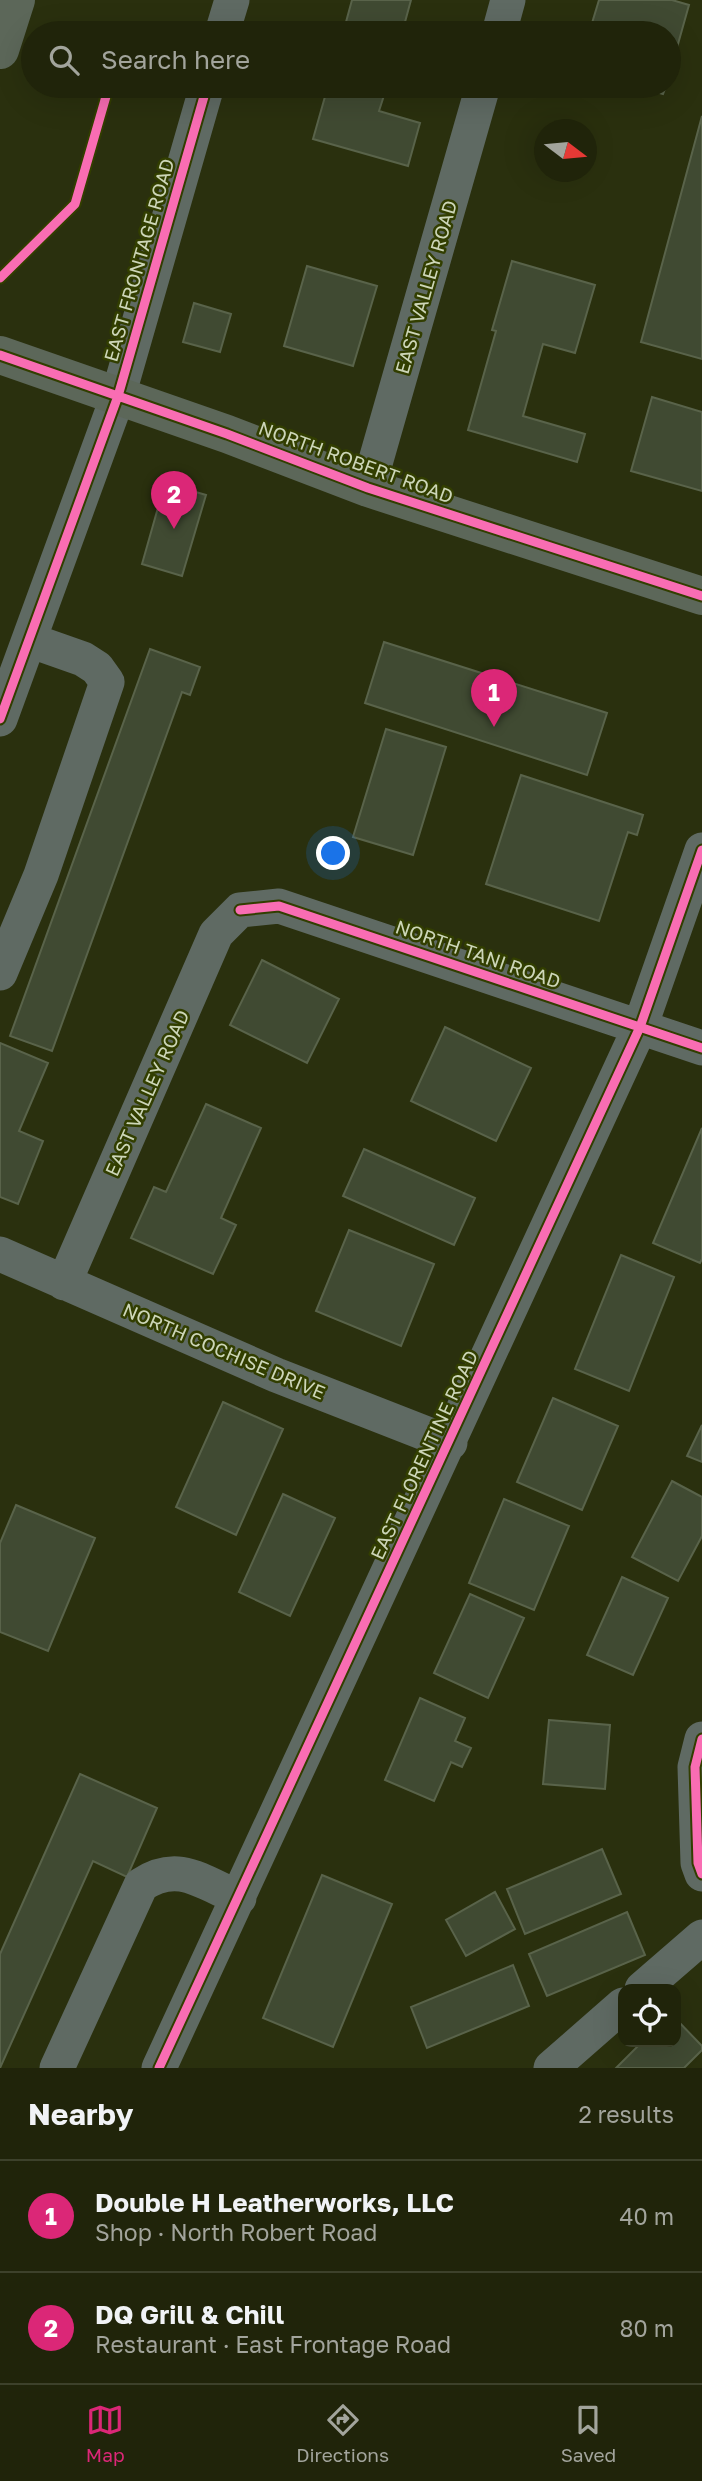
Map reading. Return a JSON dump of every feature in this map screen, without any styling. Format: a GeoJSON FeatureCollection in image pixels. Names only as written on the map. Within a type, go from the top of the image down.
{"type":"FeatureCollection","features":[{"type":"Feature","properties":{"kind":"main road"},"geometry":{"type":"LineString","coordinates":[[0,50],[16,0]]}},
{"type":"Feature","properties":{"kind":"main road","name":"NORTH ROBERT ROAD"},"geometry":{"type":"LineString","coordinates":[[0,355],[368,488],[702,596]]}},
{"type":"Feature","properties":{"kind":"street"},"geometry":{"type":"LineString","coordinates":[[226,21],[232,0]]}},
{"type":"Feature","properties":{"kind":"street"},"geometry":{"type":"LineString","coordinates":[[502,21],[508,0]]}},
{"type":"Feature","properties":{"kind":"street","name":"EAST FRONTAGE ROAD"},"geometry":{"type":"LineString","coordinates":[[0,719],[118,396],[204,98]]}},
{"type":"Feature","properties":{"kind":"street","name":"EAST VALLEY ROAD"},"geometry":{"type":"LineString","coordinates":[[368,488],[481,98]]}},
{"type":"Feature","properties":{"kind":"street"},"geometry":{"type":"LineString","coordinates":[[0,973],[41,875],[107,682],[97,668],[90,664],[29,640]]}},
{"type":"Feature","properties":{"kind":"street","name":"EAST FLORENTINE ROAD"},"geometry":{"type":"LineString","coordinates":[[159,2068],[640,1027],[702,849]]}},
{"type":"Feature","properties":{"kind":"street","name":"NORTH TANI ROAD"},"geometry":{"type":"LineString","coordinates":[[240,910],[279,906],[702,1048]]}},
{"type":"Feature","properties":{"kind":"street","name":"EAST VALLEY ROAD"},"geometry":{"type":"LineString","coordinates":[[64,1283],[216,934],[240,910]]}},
{"type":"Feature","properties":{"kind":"street","name":"NORTH COCHISE DRIVE"},"geometry":{"type":"LineString","coordinates":[[0,1254],[276,1375],[450,1443]]}},
{"type":"Feature","properties":{"kind":"street"},"geometry":{"type":"LineString","coordinates":[[702,1739],[695,1767],[698,1863],[702,1874]]}},
{"type":"Feature","properties":{"kind":"street"},"geometry":{"type":"LineString","coordinates":[[57,2068],[141,1885],[157,1875],[181,1873],[239,1898]]}},
{"type":"Feature","properties":{"kind":"street"},"geometry":{"type":"LineString","coordinates":[[648,1984],[702,1937]]}},
{"type":"Feature","properties":{"kind":"street"},"geometry":{"type":"LineString","coordinates":[[551,2068],[618,2009]]}},
{"type":"Feature","properties":{"kind":"building"},"geometry":{"type":"Polygon","coordinates":[[[352,0],[411,0],[405,21],[346,21],[352,0]]]}},
{"type":"Feature","properties":{"kind":"building"},"geometry":{"type":"Polygon","coordinates":[[[599,0],[672,0],[689,5],[681,33],[681,21],[593,21],[599,0]]]}},
{"type":"Feature","properties":{"kind":"building"},"geometry":{"type":"Polygon","coordinates":[[[325,98],[383,98],[379,111],[420,123],[408,166],[313,139],[325,98]]]}},
{"type":"Feature","properties":{"kind":"building"},"geometry":{"type":"Polygon","coordinates":[[[702,116],[702,359],[641,342],[702,116]]]}},
{"type":"Feature","properties":{"kind":"building"},"geometry":{"type":"Polygon","coordinates":[[[512,261],[595,285],[575,353],[543,344],[523,416],[585,434],[577,462],[468,430],[496,331],[492,330],[512,261]]]}},
{"type":"Feature","properties":{"kind":"building"},"geometry":{"type":"Polygon","coordinates":[[[307,266],[377,286],[353,366],[284,346],[307,266]]]}},
{"type":"Feature","properties":{"kind":"building"},"geometry":{"type":"Polygon","coordinates":[[[194,303],[231,314],[220,352],[183,342],[194,303]]]}},
{"type":"Feature","properties":{"kind":"building"},"geometry":{"type":"Polygon","coordinates":[[[652,397],[702,412],[702,491],[631,471],[652,397]]]}},
{"type":"Feature","properties":{"kind":"building"},"geometry":{"type":"Polygon","coordinates":[[[165,483],[206,495],[182,576],[142,564],[165,483]]]}},
{"type":"Feature","properties":{"kind":"building"},"geometry":{"type":"Polygon","coordinates":[[[384,642],[607,713],[587,775],[365,703],[384,642]]]}},
{"type":"Feature","properties":{"kind":"building"},"geometry":{"type":"Polygon","coordinates":[[[150,649],[200,667],[190,695],[182,692],[52,1051],[10,1036],[150,649]]]}},
{"type":"Feature","properties":{"kind":"building"},"geometry":{"type":"Polygon","coordinates":[[[386,729],[446,747],[413,855],[353,837],[386,729]]]}},
{"type":"Feature","properties":{"kind":"building"},"geometry":{"type":"Polygon","coordinates":[[[521,775],[643,815],[637,835],[628,832],[599,921],[486,884],[521,775]]]}},
{"type":"Feature","properties":{"kind":"building"},"geometry":{"type":"Polygon","coordinates":[[[262,960],[339,999],[307,1063],[230,1025],[262,960]]]}},
{"type":"Feature","properties":{"kind":"building"},"geometry":{"type":"Polygon","coordinates":[[[445,1027],[531,1068],[496,1141],[411,1101],[445,1027]]]}},
{"type":"Feature","properties":{"kind":"building"},"geometry":{"type":"Polygon","coordinates":[[[0,1043],[48,1063],[19,1131],[43,1141],[18,1204],[0,1197],[0,1043]]]}},
{"type":"Feature","properties":{"kind":"building"},"geometry":{"type":"Polygon","coordinates":[[[206,1104],[261,1128],[221,1218],[236,1225],[213,1274],[131,1238],[154,1187],[166,1192],[206,1104]]]}},
{"type":"Feature","properties":{"kind":"building"},"geometry":{"type":"Polygon","coordinates":[[[702,1128],[702,1259],[700,1263],[653,1243],[702,1128]]]}},
{"type":"Feature","properties":{"kind":"building"},"geometry":{"type":"Polygon","coordinates":[[[364,1149],[475,1198],[454,1245],[343,1196],[364,1149]]]}},
{"type":"Feature","properties":{"kind":"building"},"geometry":{"type":"Polygon","coordinates":[[[349,1230],[434,1264],[401,1346],[316,1311],[349,1230]]]}},
{"type":"Feature","properties":{"kind":"building"},"geometry":{"type":"Polygon","coordinates":[[[621,1255],[674,1277],[629,1391],[575,1369],[621,1255]]]}},
{"type":"Feature","properties":{"kind":"building"},"geometry":{"type":"Polygon","coordinates":[[[553,1398],[618,1426],[582,1510],[517,1482],[553,1398]]]}},
{"type":"Feature","properties":{"kind":"building"},"geometry":{"type":"Polygon","coordinates":[[[223,1402],[283,1429],[236,1535],[176,1507],[223,1402]]]}},
{"type":"Feature","properties":{"kind":"building"},"geometry":{"type":"Polygon","coordinates":[[[702,1425],[702,1462],[687,1456],[702,1425]]]}},
{"type":"Feature","properties":{"kind":"building"},"geometry":{"type":"Polygon","coordinates":[[[672,1481],[702,1497],[702,1536],[678,1581],[632,1557],[672,1481]]]}},
{"type":"Feature","properties":{"kind":"building"},"geometry":{"type":"Polygon","coordinates":[[[283,1494],[335,1518],[290,1616],[239,1592],[283,1494]]]}},
{"type":"Feature","properties":{"kind":"building"},"geometry":{"type":"Polygon","coordinates":[[[504,1499],[569,1526],[534,1610],[469,1583],[504,1499]]]}},
{"type":"Feature","properties":{"kind":"building"},"geometry":{"type":"Polygon","coordinates":[[[16,1505],[95,1538],[48,1651],[0,1632],[0,1543],[16,1505]]]}},
{"type":"Feature","properties":{"kind":"building"},"geometry":{"type":"Polygon","coordinates":[[[622,1577],[668,1598],[633,1675],[587,1655],[622,1577]]]}},
{"type":"Feature","properties":{"kind":"building"},"geometry":{"type":"Polygon","coordinates":[[[470,1594],[524,1618],[488,1698],[434,1673],[470,1594]]]}},
{"type":"Feature","properties":{"kind":"building"},"geometry":{"type":"Polygon","coordinates":[[[420,1698],[465,1718],[455,1741],[471,1748],[462,1767],[451,1762],[434,1801],[385,1780],[420,1698]]]}},
{"type":"Feature","properties":{"kind":"building"},"geometry":{"type":"Polygon","coordinates":[[[549,1720],[610,1725],[605,1789],[543,1784],[549,1720]]]}},
{"type":"Feature","properties":{"kind":"building"},"geometry":{"type":"Polygon","coordinates":[[[80,1774],[157,1808],[127,1877],[93,1861],[0,2068],[0,1954],[80,1774]]]}},
{"type":"Feature","properties":{"kind":"building"},"geometry":{"type":"Polygon","coordinates":[[[602,1849],[621,1894],[525,1934],[507,1889],[602,1849]]]}},
{"type":"Feature","properties":{"kind":"building"},"geometry":{"type":"Polygon","coordinates":[[[322,1875],[392,1904],[333,2047],[263,2018],[322,1875]]]}},
{"type":"Feature","properties":{"kind":"building"},"geometry":{"type":"Polygon","coordinates":[[[495,1892],[515,1929],[466,1956],[446,1920],[495,1892]]]}},
{"type":"Feature","properties":{"kind":"building"},"geometry":{"type":"Polygon","coordinates":[[[627,1912],[645,1955],[547,1996],[529,1954],[627,1912]]]}},
{"type":"Feature","properties":{"kind":"building"},"geometry":{"type":"Polygon","coordinates":[[[513,1965],[529,2006],[427,2048],[411,2007],[513,1965]]]}},
{"type":"Feature","properties":{"kind":"building"},"geometry":{"type":"Polygon","coordinates":[[[681,2024],[702,2046],[702,2050],[684,2068],[616,2068],[637,2047],[681,2047],[681,2024]]]}},
{"type":"Feature","properties":{"kind":"cycle path"},"geometry":{"type":"LineString","coordinates":[[0,278],[75,204],[106,98]]}},
{"type":"Feature","properties":{"kind":"cycle path"},"geometry":{"type":"LineString","coordinates":[[0,719],[118,396],[204,98]]}},
{"type":"Feature","properties":{"kind":"cycle path"},"geometry":{"type":"LineString","coordinates":[[0,355],[227,434],[368,488],[702,596]]}},
{"type":"Feature","properties":{"kind":"cycle path"},"geometry":{"type":"LineString","coordinates":[[159,2068],[640,1027],[702,850]]}},
{"type":"Feature","properties":{"kind":"cycle path"},"geometry":{"type":"LineString","coordinates":[[240,910],[279,906],[702,1048]]}},
{"type":"Feature","properties":{"kind":"cycle path"},"geometry":{"type":"LineString","coordinates":[[702,1739],[695,1767],[698,1863],[702,1874]]}},
{"type":"Feature","properties":{"kind":"place","name":"DQ Grill & Chill"},"geometry":{"type":"Point","coordinates":[174,529]}},
{"type":"Feature","properties":{"kind":"place","name":"Double H Leatherworks, LLC"},"geometry":{"type":"Point","coordinates":[494,727]}}]}
